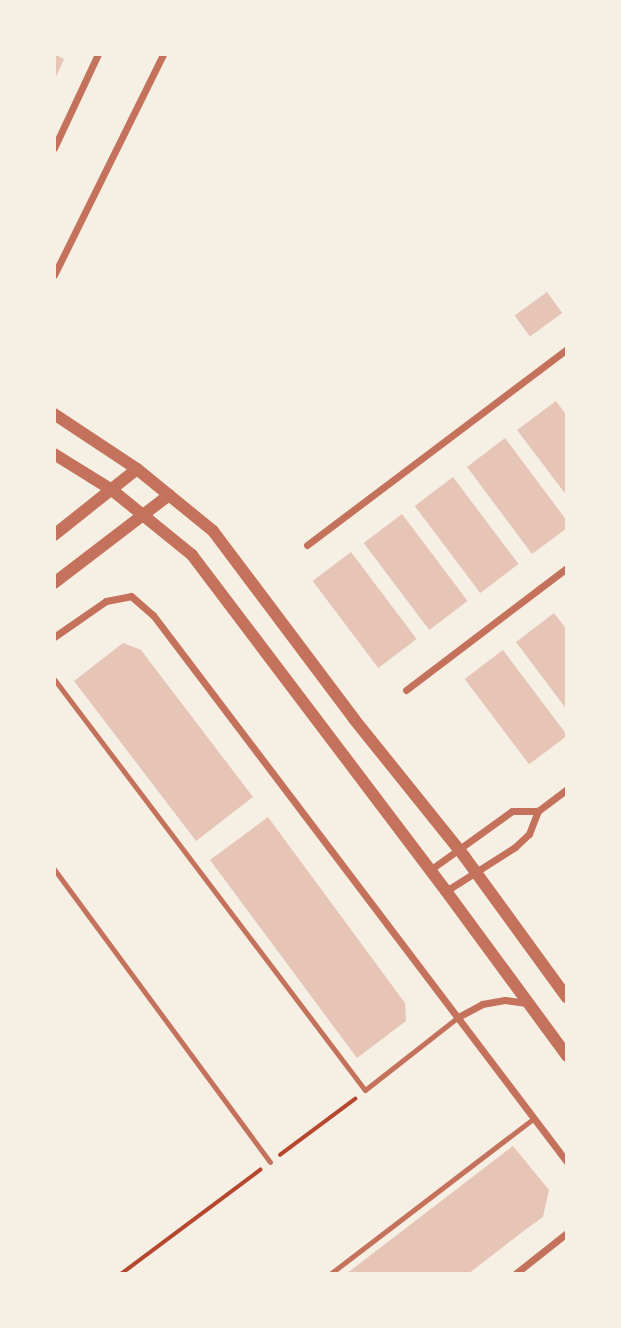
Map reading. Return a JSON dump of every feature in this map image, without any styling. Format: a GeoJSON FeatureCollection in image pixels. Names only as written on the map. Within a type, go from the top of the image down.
{"type":"FeatureCollection","features":[{"type":"Feature","properties":{"kind":"street"},"geometry":{"type":"LineString","coordinates":[[54,148],[99,54]]}},
{"type":"Feature","properties":{"kind":"street"},"geometry":{"type":"LineString","coordinates":[[54,275],[163,54]]}},
{"type":"Feature","properties":{"kind":"street"},"geometry":{"type":"LineString","coordinates":[[307,545],[566,350]]}},
{"type":"Feature","properties":{"kind":"street"},"geometry":{"type":"LineString","coordinates":[[54,415],[137,469],[213,531],[354,719],[457,848],[567,998]]}},
{"type":"Feature","properties":{"kind":"street"},"geometry":{"type":"LineString","coordinates":[[54,454],[112,491],[192,555],[567,1056]]}},
{"type":"Feature","properties":{"kind":"street"},"geometry":{"type":"LineString","coordinates":[[54,535],[137,469]]}},
{"type":"Feature","properties":{"kind":"street"},"geometry":{"type":"LineString","coordinates":[[54,583],[169,495]]}},
{"type":"Feature","properties":{"kind":"street"},"geometry":{"type":"LineString","coordinates":[[405,690],[567,568]]}},
{"type":"Feature","properties":{"kind":"street"},"geometry":{"type":"LineString","coordinates":[[54,637],[106,601],[131,596],[153,615],[567,1161]]}},
{"type":"Feature","properties":{"kind":"street"},"geometry":{"type":"LineString","coordinates":[[446,891],[515,847],[529,834],[538,811],[567,789]]}},
{"type":"Feature","properties":{"kind":"street"},"geometry":{"type":"LineString","coordinates":[[430,870],[512,811],[538,811]]}},
{"type":"Feature","properties":{"kind":"street"},"geometry":{"type":"LineString","coordinates":[[458,1017],[482,1004],[505,1000],[528,1003]]}},
{"type":"Feature","properties":{"kind":"street"},"geometry":{"type":"LineString","coordinates":[[515,1274],[567,1233]]}},
{"type":"Feature","properties":{"kind":"lane"},"geometry":{"type":"LineString","coordinates":[[54,679],[365,1090],[458,1017]]}},
{"type":"Feature","properties":{"kind":"lane"},"geometry":{"type":"LineString","coordinates":[[54,869],[270,1162]]}},
{"type":"Feature","properties":{"kind":"lane"},"geometry":{"type":"LineString","coordinates":[[330,1274],[534,1118]]}},
{"type":"Feature","properties":{"kind":"path"},"geometry":{"type":"LineString","coordinates":[[121,1274],[365,1090]]}},
{"type":"Feature","properties":{"kind":"building"},"geometry":{"type":"Polygon","coordinates":[[[54,54],[64,59],[54,81],[54,54]]]}},
{"type":"Feature","properties":{"kind":"building"},"geometry":{"type":"Polygon","coordinates":[[[547,292],[562,313],[530,337],[515,316],[547,292]]]}},
{"type":"Feature","properties":{"kind":"building"},"geometry":{"type":"Polygon","coordinates":[[[556,401],[567,416],[567,496],[517,430],[556,401]]]}},
{"type":"Feature","properties":{"kind":"building"},"geometry":{"type":"Polygon","coordinates":[[[505,438],[567,521],[567,528],[532,554],[467,467],[505,438]]]}},
{"type":"Feature","properties":{"kind":"building"},"geometry":{"type":"Polygon","coordinates":[[[453,477],[519,564],[480,593],[415,506],[453,477]]]}},
{"type":"Feature","properties":{"kind":"building"},"geometry":{"type":"Polygon","coordinates":[[[402,514],[468,601],[429,630],[364,543],[402,514]]]}},
{"type":"Feature","properties":{"kind":"building"},"geometry":{"type":"Polygon","coordinates":[[[351,552],[417,639],[378,668],[313,581],[351,552]]]}},
{"type":"Feature","properties":{"kind":"building"},"geometry":{"type":"Polygon","coordinates":[[[554,613],[567,630],[567,710],[516,642],[554,613]]]}},
{"type":"Feature","properties":{"kind":"building"},"geometry":{"type":"Polygon","coordinates":[[[123,643],[141,650],[253,797],[196,841],[74,681],[123,643]]]}},
{"type":"Feature","properties":{"kind":"building"},"geometry":{"type":"Polygon","coordinates":[[[503,650],[567,735],[529,764],[465,679],[503,650]]]}},
{"type":"Feature","properties":{"kind":"building"},"geometry":{"type":"Polygon","coordinates":[[[268,817],[405,1003],[406,1021],[357,1058],[210,860],[268,817]]]}},
{"type":"Feature","properties":{"kind":"building"},"geometry":{"type":"Polygon","coordinates":[[[513,1146],[549,1190],[543,1217],[468,1274],[346,1274],[513,1146]]]}}]}
